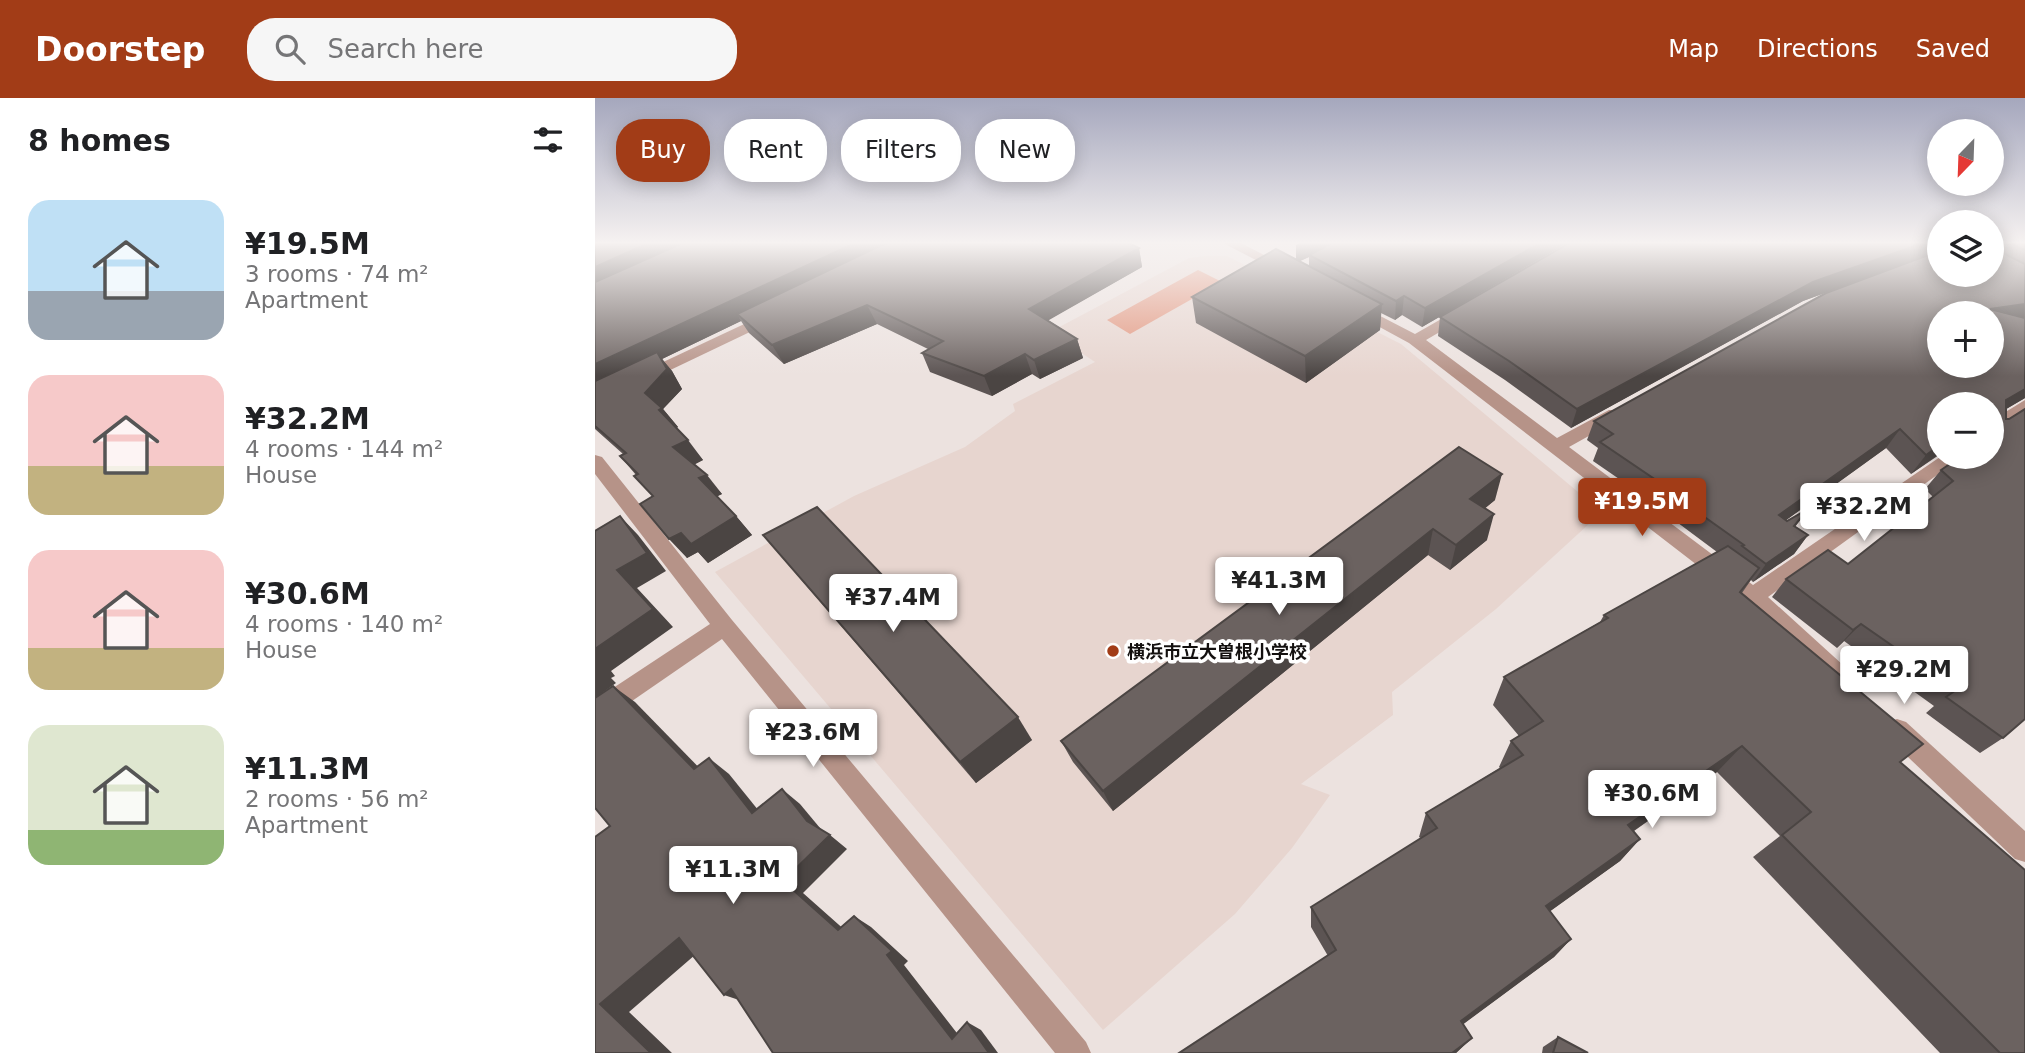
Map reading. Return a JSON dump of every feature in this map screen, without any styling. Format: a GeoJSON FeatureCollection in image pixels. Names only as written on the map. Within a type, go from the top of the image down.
{"type":"FeatureCollection","features":[{"type":"Feature","properties":{"kind":"street"},"geometry":{"type":"LineString","coordinates":[[1348,304],[1415,340],[1753,596],[1854,691]]}},
{"type":"Feature","properties":{"kind":"street"},"geometry":{"type":"LineString","coordinates":[[1415,340],[1472,308]]}},
{"type":"Feature","properties":{"kind":"street"},"geometry":{"type":"LineString","coordinates":[[595,401],[786,309]]}},
{"type":"Feature","properties":{"kind":"street"},"geometry":{"type":"LineString","coordinates":[[2004,421],[2025,406]]}},
{"type":"Feature","properties":{"kind":"street"},"geometry":{"type":"LineString","coordinates":[[1556,447],[1628,407]]}},
{"type":"Feature","properties":{"kind":"street"},"geometry":{"type":"LineString","coordinates":[[595,461],[724,626],[1075,1053]]}},
{"type":"Feature","properties":{"kind":"street"},"geometry":{"type":"LineString","coordinates":[[1753,596],[1936,469]]}},
{"type":"Feature","properties":{"kind":"street"},"geometry":{"type":"LineString","coordinates":[[617,527],[639,514]]}},
{"type":"Feature","properties":{"kind":"street"},"geometry":{"type":"LineString","coordinates":[[595,713],[724,626]]}},
{"type":"Feature","properties":{"kind":"street"},"geometry":{"type":"LineString","coordinates":[[1885,719],[2025,849]]}},
{"type":"Feature","properties":{"kind":"shaded area","name":"横浜市立大曽根小学校"},"geometry":{"type":"Polygon","coordinates":[[[1135,287],[1287,287],[1401,344],[1602,512],[1496,609],[1392,692],[1393,715],[1301,784],[1330,795],[1292,848],[1235,914],[1103,1030],[715,572],[854,496],[965,447],[1015,411],[1013,404],[1095,362],[1050,332],[1135,287]]]}},
{"type":"Feature","properties":{"kind":"shaded area"},"geometry":{"type":"Polygon","coordinates":[[[1168,287],[1214,287],[1130,334],[1107,320],[1168,287]]]}},
{"type":"Feature","properties":{"kind":"building"},"geometry":{"type":"Polygon","coordinates":[[[595,287],[761,287],[595,364],[595,287]]]}},
{"type":"Feature","properties":{"kind":"building"},"geometry":{"type":"Polygon","coordinates":[[[795,287],[1069,287],[1029,309],[1077,339],[1034,360],[1025,354],[984,376],[922,353],[943,341],[867,305],[772,345],[737,314],[795,287]]]}},
{"type":"Feature","properties":{"kind":"building"},"geometry":{"type":"Polygon","coordinates":[[[1210,287],[1348,287],[1382,304],[1305,356],[1192,297],[1210,287]]]}},
{"type":"Feature","properties":{"kind":"building"},"geometry":{"type":"Polygon","coordinates":[[[1369,287],[1463,287],[1425,308],[1404,296],[1396,301],[1369,287]]]}},
{"type":"Feature","properties":{"kind":"building"},"geometry":{"type":"Polygon","coordinates":[[[1493,287],[1805,287],[1577,409],[1440,317],[1493,287]]]}},
{"type":"Feature","properties":{"kind":"building"},"geometry":{"type":"Polygon","coordinates":[[[1843,287],[2025,287],[2025,304],[2004,307],[2004,301],[1927,301],[1927,378],[2004,378],[2004,313],[2025,318],[2025,389],[2006,400],[2006,419],[2025,409],[2025,719],[2003,738],[1946,697],[1956,690],[1861,624],[1853,630],[1786,579],[1828,550],[1848,564],[1953,481],[1942,469],[2004,469],[2004,392],[1927,392],[1927,454],[1900,429],[1779,515],[1787,521],[1805,513],[1794,526],[1808,535],[1766,564],[1675,496],[1678,495],[1600,442],[1613,434],[1594,421],[1826,293],[1843,287]]]}},
{"type":"Feature","properties":{"kind":"building"},"geometry":{"type":"Polygon","coordinates":[[[657,352],[667,369],[645,393],[662,408],[659,410],[688,440],[673,447],[707,475],[699,478],[736,516],[691,544],[681,533],[669,539],[640,504],[653,496],[634,476],[638,474],[620,456],[626,453],[595,426],[595,381],[657,352]]]}},
{"type":"Feature","properties":{"kind":"building"},"geometry":{"type":"Polygon","coordinates":[[[1459,447],[1502,474],[1470,499],[1494,514],[1456,545],[1433,529],[1103,791],[1061,741],[1459,447]]]}},
{"type":"Feature","properties":{"kind":"building"},"geometry":{"type":"Polygon","coordinates":[[[817,507],[1018,717],[960,762],[763,535],[817,507]]]}},
{"type":"Feature","properties":{"kind":"building"},"geometry":{"type":"Polygon","coordinates":[[[620,516],[647,553],[617,570],[653,609],[595,649],[595,531],[620,516]]]}},
{"type":"Feature","properties":{"kind":"building"},"geometry":{"type":"Polygon","coordinates":[[[1728,546],[1759,568],[1740,592],[1923,744],[1900,762],[2025,870],[2025,1053],[2000,1053],[1782,835],[1811,812],[1742,746],[1628,825],[1640,839],[1546,906],[1571,939],[1461,1021],[1472,1038],[1452,1053],[1179,1053],[1336,950],[1311,907],[1437,828],[1426,813],[1523,755],[1511,741],[1543,721],[1504,677],[1608,618],[1604,615],[1728,546]]]}},
{"type":"Feature","properties":{"kind":"building"},"geometry":{"type":"Polygon","coordinates":[[[613,686],[694,769],[709,758],[752,813],[782,789],[807,821],[830,835],[783,881],[838,930],[854,916],[892,951],[887,955],[952,1039],[967,1022],[989,1053],[773,1053],[731,989],[724,995],[679,938],[600,1004],[651,1053],[595,1053],[595,837],[610,826],[595,808],[595,698],[613,686]]]}},
{"type":"Feature","properties":{"kind":"building"},"geometry":{"type":"Polygon","coordinates":[[[1558,1037],[1588,1053],[1553,1053],[1558,1037]]]}},
{"type":"Feature","properties":{"kind":"place","name":"横浜市立大曽根小学校"},"geometry":{"type":"Point","coordinates":[1113,651]}}]}
